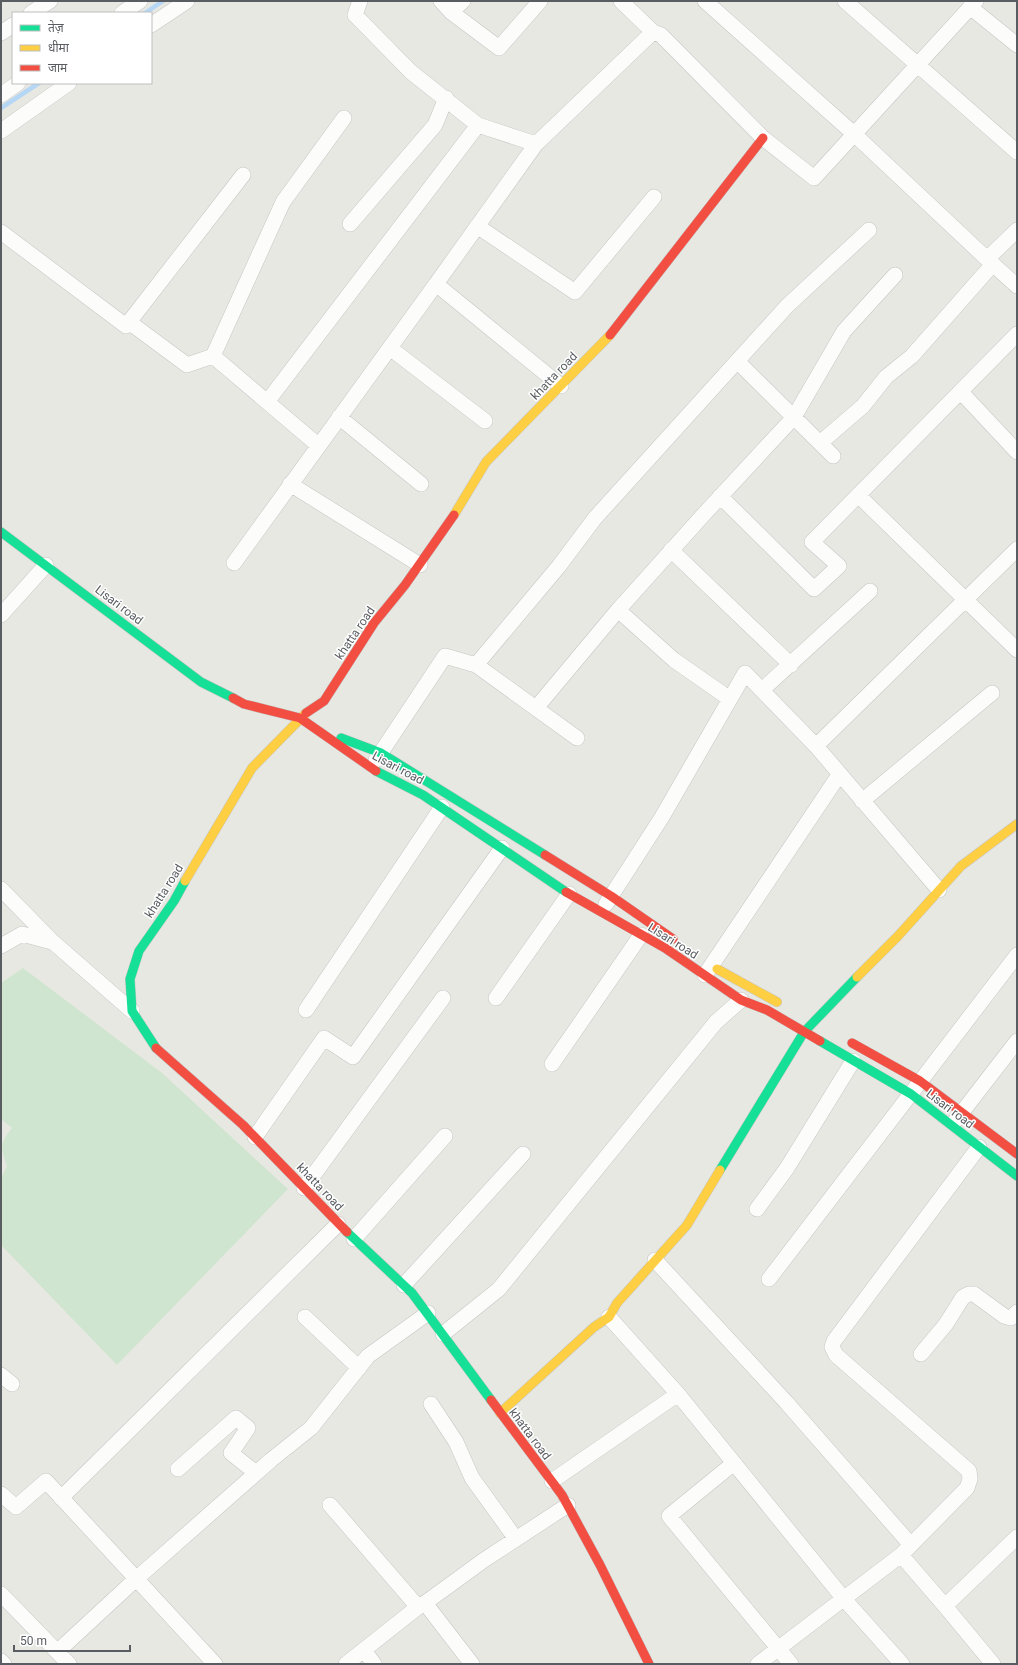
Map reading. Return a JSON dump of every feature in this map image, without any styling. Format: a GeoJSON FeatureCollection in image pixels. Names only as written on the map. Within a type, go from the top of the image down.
{"type":"FeatureCollection","features":[{"type":"Feature","properties":{"kind":"street"},"geometry":{"type":"LineString","coordinates":[[33,12],[50,1]]}},
{"type":"Feature","properties":{"kind":"street"},"geometry":{"type":"LineString","coordinates":[[124,12],[140,1]]}},
{"type":"Feature","properties":{"kind":"street"},"geometry":{"type":"LineString","coordinates":[[152,24],[187,1]]}},
{"type":"Feature","properties":{"kind":"street"},"geometry":{"type":"LineString","coordinates":[[360,1],[355,15],[411,72],[446,98],[478,125],[536,144]]}},
{"type":"Feature","properties":{"kind":"street"},"geometry":{"type":"LineString","coordinates":[[440,1],[451,12],[499,48],[540,1]]}},
{"type":"Feature","properties":{"kind":"street"},"geometry":{"type":"LineString","coordinates":[[451,12],[462,1]]}},
{"type":"Feature","properties":{"kind":"street"},"geometry":{"type":"LineString","coordinates":[[621,1],[653,32],[661,35],[763,138],[814,178],[973,4],[1017,46]]}},
{"type":"Feature","properties":{"kind":"street"},"geometry":{"type":"LineString","coordinates":[[704,1],[854,134],[1017,286]]}},
{"type":"Feature","properties":{"kind":"street"},"geometry":{"type":"LineString","coordinates":[[845,1],[1017,152]]}},
{"type":"Feature","properties":{"kind":"street"},"geometry":{"type":"LineString","coordinates":[[234,563],[536,144],[653,32]]}},
{"type":"Feature","properties":{"kind":"street"},"geometry":{"type":"LineString","coordinates":[[1,95],[17,84]]}},
{"type":"Feature","properties":{"kind":"street"},"geometry":{"type":"LineString","coordinates":[[1,131],[53,87],[65,84]]}},
{"type":"Feature","properties":{"kind":"street"},"geometry":{"type":"LineString","coordinates":[[350,224],[435,125],[446,98]]}},
{"type":"Feature","properties":{"kind":"street"},"geometry":{"type":"LineString","coordinates":[[129,322],[187,365],[214,356],[282,202],[344,118]]}},
{"type":"Feature","properties":{"kind":"street"},"geometry":{"type":"LineString","coordinates":[[267,402],[478,125]]}},
{"type":"Feature","properties":{"kind":"street","name":"khatta road"},"geometry":{"type":"LineString","coordinates":[[649,1664],[604,1572],[568,1505],[552,1481],[500,1413],[428,1313],[412,1293],[338,1224],[255,1137],[158,1051],[132,1011],[130,979],[139,951],[174,901],[213,832],[252,768],[300,718],[324,701],[374,623],[420,565],[451,519],[486,462],[618,326],[763,138]]}},
{"type":"Feature","properties":{"kind":"street"},"geometry":{"type":"LineString","coordinates":[[1,232],[126,326],[243,175]]}},
{"type":"Feature","properties":{"kind":"street"},"geometry":{"type":"LineString","coordinates":[[477,226],[575,292],[654,197]]}},
{"type":"Feature","properties":{"kind":"street"},"geometry":{"type":"LineString","coordinates":[[476,664],[559,566],[595,518],[738,362],[787,306],[869,230]]}},
{"type":"Feature","properties":{"kind":"street"},"geometry":{"type":"LineString","coordinates":[[820,443],[863,406],[886,377],[912,356],[1017,230]]}},
{"type":"Feature","properties":{"kind":"street"},"geometry":{"type":"LineString","coordinates":[[536,708],[618,610],[671,550],[794,417],[844,331],[895,275]]}},
{"type":"Feature","properties":{"kind":"street"},"geometry":{"type":"LineString","coordinates":[[436,284],[561,386]]}},
{"type":"Feature","properties":{"kind":"street"},"geometry":{"type":"LineString","coordinates":[[720,496],[814,589],[839,566],[812,542],[1017,334]]}},
{"type":"Feature","properties":{"kind":"street"},"geometry":{"type":"LineString","coordinates":[[390,348],[486,421]]}},
{"type":"Feature","properties":{"kind":"street"},"geometry":{"type":"LineString","coordinates":[[214,356],[319,446]]}},
{"type":"Feature","properties":{"kind":"street"},"geometry":{"type":"LineString","coordinates":[[738,362],[833,456]]}},
{"type":"Feature","properties":{"kind":"street"},"geometry":{"type":"LineString","coordinates":[[961,392],[1017,452]]}},
{"type":"Feature","properties":{"kind":"street"},"geometry":{"type":"LineString","coordinates":[[339,417],[421,484]]}},
{"type":"Feature","properties":{"kind":"street"},"geometry":{"type":"LineString","coordinates":[[290,484],[420,565]]}},
{"type":"Feature","properties":{"kind":"street"},"geometry":{"type":"LineString","coordinates":[[858,495],[1017,650]]}},
{"type":"Feature","properties":{"kind":"street","name":"Lisari road"},"geometry":{"type":"LineString","coordinates":[[1,532],[201,682],[244,704],[300,718],[371,768],[423,795],[569,894],[665,948],[786,1007]]}},
{"type":"Feature","properties":{"kind":"street"},"geometry":{"type":"LineString","coordinates":[[816,746],[1017,549]]}},
{"type":"Feature","properties":{"kind":"street"},"geometry":{"type":"LineString","coordinates":[[671,550],[791,665]]}},
{"type":"Feature","properties":{"kind":"street"},"geometry":{"type":"LineString","coordinates":[[1,615],[46,565]]}},
{"type":"Feature","properties":{"kind":"street"},"geometry":{"type":"LineString","coordinates":[[762,690],[870,591]]}},
{"type":"Feature","properties":{"kind":"street"},"geometry":{"type":"LineString","coordinates":[[618,610],[674,660],[730,699]]}},
{"type":"Feature","properties":{"kind":"street"},"geometry":{"type":"LineString","coordinates":[[371,768],[445,656],[476,664],[577,738]]}},
{"type":"Feature","properties":{"kind":"street"},"geometry":{"type":"LineString","coordinates":[[601,912],[662,817],[745,673],[816,746],[939,890]]}},
{"type":"Feature","properties":{"kind":"street"},"geometry":{"type":"LineString","coordinates":[[862,801],[992,693]]}},
{"type":"Feature","properties":{"kind":"street","name":"Lisari road"},"geometry":{"type":"LineString","coordinates":[[314,728],[381,753],[611,896],[680,944]]}},
{"type":"Feature","properties":{"kind":"street"},"geometry":{"type":"LineString","coordinates":[[707,968],[840,775]]}},
{"type":"Feature","properties":{"kind":"street"},"geometry":{"type":"LineString","coordinates":[[306,1010],[442,808]]}},
{"type":"Feature","properties":{"kind":"street"},"geometry":{"type":"LineString","coordinates":[[500,1413],[594,1327],[609,1316],[617,1303],[687,1225],[804,1032],[898,936],[961,866],[1017,824]]}},
{"type":"Feature","properties":{"kind":"street"},"geometry":{"type":"LineString","coordinates":[[255,1137],[324,1038],[353,1057],[502,848]]}},
{"type":"Feature","properties":{"kind":"street"},"geometry":{"type":"LineString","coordinates":[[1,889],[53,942],[132,1011]]}},
{"type":"Feature","properties":{"kind":"street"},"geometry":{"type":"LineString","coordinates":[[496,998],[569,894]]}},
{"type":"Feature","properties":{"kind":"street"},"geometry":{"type":"LineString","coordinates":[[1,946],[22,934],[53,942]]}},
{"type":"Feature","properties":{"kind":"street"},"geometry":{"type":"LineString","coordinates":[[552,1064],[641,935]]}},
{"type":"Feature","properties":{"kind":"street"},"geometry":{"type":"LineString","coordinates":[[769,1280],[1017,955]]}},
{"type":"Feature","properties":{"kind":"street","name":"Lisari road"},"geometry":{"type":"LineString","coordinates":[[707,968],[741,1000],[767,1010],[910,1094],[1017,1176]]}},
{"type":"Feature","properties":{"kind":"street"},"geometry":{"type":"LineString","coordinates":[[304,1188],[443,998]]}},
{"type":"Feature","properties":{"kind":"street"},"geometry":{"type":"LineString","coordinates":[[443,1334],[499,1289],[716,1022],[741,1000]]}},
{"type":"Feature","properties":{"kind":"street","name":"Lisari road"},"geometry":{"type":"LineString","coordinates":[[840,1037],[920,1081],[1017,1154]]}},
{"type":"Feature","properties":{"kind":"street"},"geometry":{"type":"LineString","coordinates":[[952,1126],[1017,1041]]}},
{"type":"Feature","properties":{"kind":"street"},"geometry":{"type":"LineString","coordinates":[[757,1209],[787,1168],[853,1061]]}},
{"type":"Feature","properties":{"kind":"street"},"geometry":{"type":"LineString","coordinates":[[354,1239],[445,1136]]}},
{"type":"Feature","properties":{"kind":"street"},"geometry":{"type":"LineString","coordinates":[[758,1664],[906,1550],[967,1488],[970,1479],[969,1471],[836,1355],[832,1347],[834,1341],[979,1146]]}},
{"type":"Feature","properties":{"kind":"street"},"geometry":{"type":"LineString","coordinates":[[404,1285],[523,1154]]}},
{"type":"Feature","properties":{"kind":"street"},"geometry":{"type":"LineString","coordinates":[[61,1498],[338,1224]]}},
{"type":"Feature","properties":{"kind":"street"},"geometry":{"type":"LineString","coordinates":[[655,1260],[786,1402],[906,1550],[945,1606],[993,1664]]}},
{"type":"Feature","properties":{"kind":"street"},"geometry":{"type":"LineString","coordinates":[[921,1354],[946,1324],[963,1297],[969,1294],[974,1294],[1004,1316],[1011,1318],[1017,1312]]}},
{"type":"Feature","properties":{"kind":"street"},"geometry":{"type":"LineString","coordinates":[[57,1652],[136,1579],[256,1473],[311,1428],[368,1356],[428,1313]]}},
{"type":"Feature","properties":{"kind":"street"},"geometry":{"type":"LineString","coordinates":[[609,1316],[678,1394],[844,1599],[902,1664]]}},
{"type":"Feature","properties":{"kind":"street"},"geometry":{"type":"LineString","coordinates":[[305,1317],[359,1368]]}},
{"type":"Feature","properties":{"kind":"street"},"geometry":{"type":"LineString","coordinates":[[552,1481],[678,1394]]}},
{"type":"Feature","properties":{"kind":"street"},"geometry":{"type":"LineString","coordinates":[[431,1404],[456,1442],[472,1478],[516,1539]]}},
{"type":"Feature","properties":{"kind":"street"},"geometry":{"type":"LineString","coordinates":[[178,1469],[236,1418],[248,1428],[231,1453],[256,1473]]}},
{"type":"Feature","properties":{"kind":"street"},"geometry":{"type":"LineString","coordinates":[[734,1463],[669,1516],[791,1664]]}},
{"type":"Feature","properties":{"kind":"street"},"geometry":{"type":"LineString","coordinates":[[1,1494],[16,1507],[46,1482],[215,1664]]}},
{"type":"Feature","properties":{"kind":"street"},"geometry":{"type":"LineString","coordinates":[[330,1505],[422,1605],[472,1664]]}},
{"type":"Feature","properties":{"kind":"street"},"geometry":{"type":"LineString","coordinates":[[346,1664],[422,1605],[484,1560],[568,1505]]}},
{"type":"Feature","properties":{"kind":"street"},"geometry":{"type":"LineString","coordinates":[[945,1606],[1017,1537]]}},
{"type":"Feature","properties":{"kind":"street"},"geometry":{"type":"LineString","coordinates":[[1,1594],[69,1664]]}},
{"type":"Feature","properties":{"kind":"street"},"geometry":{"type":"LineString","coordinates":[[364,1650],[374,1664]]}},
{"type":"Feature","properties":{"kind":"street"},"geometry":{"type":"LineString","coordinates":[[1,1661],[4,1664]]}},
{"type":"Feature","properties":{"kind":"green space"},"geometry":{"type":"Polygon","coordinates":[[[23,968],[162,1073],[288,1189],[117,1365],[1,1245],[1,1178],[7,1166],[2,1146],[5,1138],[12,1128],[1,1119],[1,983],[23,968]]]}},
{"type":"Feature","properties":{"kind":"waterway"},"geometry":{"type":"LineString","coordinates":[[146,12],[163,1]]}},
{"type":"Feature","properties":{"kind":"waterway"},"geometry":{"type":"LineString","coordinates":[[1,108],[37,84]]}},
{"type":"Feature","properties":{"kind":"traffic: fast"},"geometry":{"type":"LineString","coordinates":[[1,532],[201,682],[233,698]]}},
{"type":"Feature","properties":{"kind":"traffic: fast"},"geometry":{"type":"LineString","coordinates":[[341,738],[381,753],[545,855]]}},
{"type":"Feature","properties":{"kind":"traffic: fast"},"geometry":{"type":"LineString","coordinates":[[376,771],[423,795],[566,892]]}},
{"type":"Feature","properties":{"kind":"traffic: fast"},"geometry":{"type":"LineString","coordinates":[[156,1048],[132,1011],[130,979],[139,951],[174,901],[185,881]]}},
{"type":"Feature","properties":{"kind":"traffic: fast"},"geometry":{"type":"LineString","coordinates":[[720,1170],[804,1032],[857,977]]}},
{"type":"Feature","properties":{"kind":"traffic: fast"},"geometry":{"type":"LineString","coordinates":[[820,1041],[911,1094],[1017,1176]]}},
{"type":"Feature","properties":{"kind":"traffic: fast"},"geometry":{"type":"LineString","coordinates":[[347,1232],[412,1293],[491,1400]]}},
{"type":"Feature","properties":{"kind":"traffic: slow"},"geometry":{"type":"LineString","coordinates":[[454,515],[486,462],[610,335]]}},
{"type":"Feature","properties":{"kind":"traffic: slow"},"geometry":{"type":"LineString","coordinates":[[185,881],[252,768],[306,713]]}},
{"type":"Feature","properties":{"kind":"traffic: slow"},"geometry":{"type":"LineString","coordinates":[[857,977],[898,936],[961,866],[1017,824]]}},
{"type":"Feature","properties":{"kind":"traffic: slow"},"geometry":{"type":"LineString","coordinates":[[717,969],[777,1002]]}},
{"type":"Feature","properties":{"kind":"traffic: slow"},"geometry":{"type":"LineString","coordinates":[[500,1413],[594,1327],[609,1317],[617,1303],[687,1225],[720,1170]]}},
{"type":"Feature","properties":{"kind":"traffic: jam"},"geometry":{"type":"LineString","coordinates":[[610,335],[763,138]]}},
{"type":"Feature","properties":{"kind":"traffic: jam"},"geometry":{"type":"LineString","coordinates":[[306,713],[324,701],[374,623],[405,585],[454,515]]}},
{"type":"Feature","properties":{"kind":"traffic: jam"},"geometry":{"type":"LineString","coordinates":[[233,698],[244,704],[300,718],[376,771]]}},
{"type":"Feature","properties":{"kind":"traffic: jam"},"geometry":{"type":"LineString","coordinates":[[545,855],[611,896],[673,939]]}},
{"type":"Feature","properties":{"kind":"traffic: jam"},"geometry":{"type":"LineString","coordinates":[[566,892],[665,948],[741,1000],[767,1010],[820,1041]]}},
{"type":"Feature","properties":{"kind":"traffic: jam"},"geometry":{"type":"LineString","coordinates":[[852,1043],[920,1081],[1017,1154]]}},
{"type":"Feature","properties":{"kind":"traffic: jam"},"geometry":{"type":"LineString","coordinates":[[156,1048],[243,1125],[347,1232]]}},
{"type":"Feature","properties":{"kind":"traffic: jam"},"geometry":{"type":"LineString","coordinates":[[491,1400],[562,1495],[600,1565],[649,1664]]}}]}
